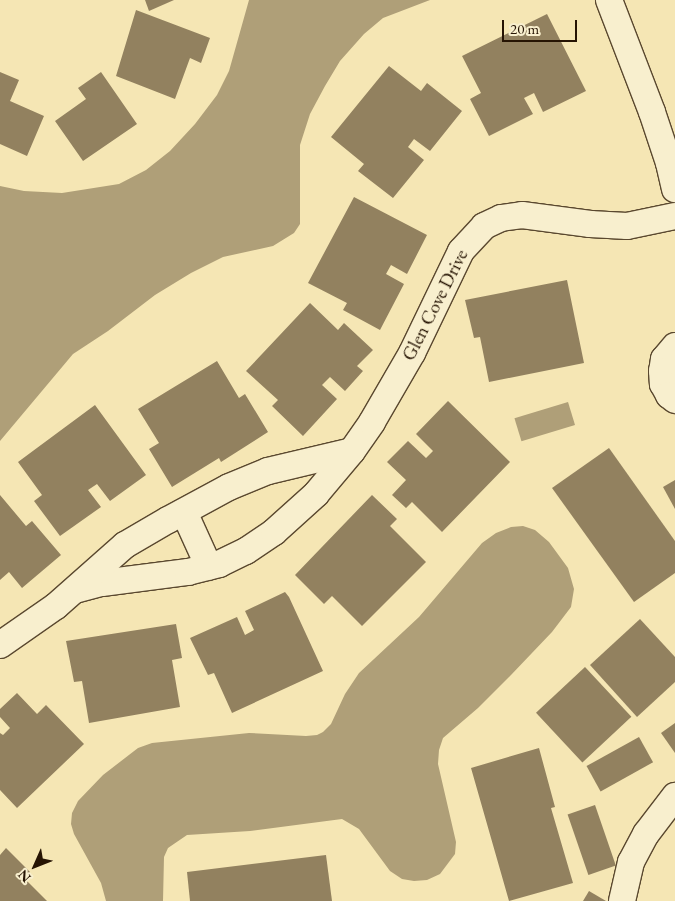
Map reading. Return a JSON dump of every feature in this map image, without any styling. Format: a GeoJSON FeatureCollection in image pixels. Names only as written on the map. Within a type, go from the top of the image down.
{"type":"FeatureCollection","features":[{"type":"Feature","properties":{"kind":"street"},"geometry":{"type":"LineString","coordinates":[[609,0],[652,112],[669,163],[675,189]]}},
{"type":"Feature","properties":{"kind":"street","name":"Glen Cove Drive"},"geometry":{"type":"LineString","coordinates":[[75,590],[102,583],[163,576],[209,566],[246,551],[274,532],[316,494],[352,451],[372,422],[412,353],[461,250],[484,226],[501,218],[522,215],[590,224],[627,226],[675,216]]}},
{"type":"Feature","properties":{"kind":"street"},"geometry":{"type":"LineString","coordinates":[[675,346],[664,359],[662,371],[663,384],[669,395],[675,400]]}},
{"type":"Feature","properties":{"kind":"street","name":"Glen Cove Drive"},"geometry":{"type":"LineString","coordinates":[[0,645],[56,606],[124,545],[229,487],[268,471],[352,451]]}},
{"type":"Feature","properties":{"kind":"street"},"geometry":{"type":"LineString","coordinates":[[184,512],[209,566]]}},
{"type":"Feature","properties":{"kind":"street"},"geometry":{"type":"LineString","coordinates":[[622,901],[631,862],[646,834],[675,796]]}},
{"type":"Feature","properties":{"kind":"shaded area"},"geometry":{"type":"Polygon","coordinates":[[[249,0],[430,0],[383,18],[364,34],[340,61],[325,86],[310,114],[300,145],[300,224],[294,233],[273,246],[223,257],[191,273],[155,295],[108,331],[73,354],[0,441],[0,186],[24,191],[62,193],[119,184],[146,170],[170,151],[195,124],[217,95],[229,71],[249,0]]]}},
{"type":"Feature","properties":{"kind":"shaded area"},"geometry":{"type":"Polygon","coordinates":[[[568,402],[575,425],[521,441],[514,418],[568,402]]]}},
{"type":"Feature","properties":{"kind":"shaded area"},"geometry":{"type":"Polygon","coordinates":[[[523,526],[535,530],[549,542],[568,568],[574,589],[571,607],[552,632],[511,675],[478,708],[443,738],[439,750],[438,764],[456,842],[455,854],[440,874],[427,880],[414,881],[402,879],[390,871],[359,829],[342,819],[250,831],[187,835],[168,848],[164,857],[163,901],[106,901],[101,883],[74,834],[71,824],[72,813],[78,801],[103,775],[138,748],[152,743],[249,733],[306,736],[317,735],[323,732],[331,724],[345,694],[359,673],[419,617],[482,543],[496,533],[511,527],[523,526]]]}},
{"type":"Feature","properties":{"kind":"building"},"geometry":{"type":"Polygon","coordinates":[[[145,0],[174,0],[149,11],[145,0]]]}},
{"type":"Feature","properties":{"kind":"building"},"geometry":{"type":"Polygon","coordinates":[[[136,10],[210,38],[201,63],[190,58],[175,99],[116,76],[136,10]]]}},
{"type":"Feature","properties":{"kind":"building"},"geometry":{"type":"Polygon","coordinates":[[[547,14],[586,91],[543,112],[534,93],[524,98],[533,114],[489,136],[470,99],[481,93],[462,56],[547,14]]]}},
{"type":"Feature","properties":{"kind":"building"},"geometry":{"type":"Polygon","coordinates":[[[389,66],[421,91],[427,83],[462,111],[430,151],[414,139],[408,147],[424,160],[393,198],[358,171],[364,164],[331,137],[389,66]]]}},
{"type":"Feature","properties":{"kind":"building"},"geometry":{"type":"Polygon","coordinates":[[[0,72],[19,80],[10,101],[44,116],[27,156],[0,144],[0,72]]]}},
{"type":"Feature","properties":{"kind":"building"},"geometry":{"type":"Polygon","coordinates":[[[101,72],[137,124],[83,161],[55,121],[86,99],[78,88],[101,72]]]}},
{"type":"Feature","properties":{"kind":"building"},"geometry":{"type":"Polygon","coordinates":[[[354,197],[427,235],[407,274],[391,265],[386,274],[404,284],[380,330],[343,310],[347,303],[308,283],[354,197]]]}},
{"type":"Feature","properties":{"kind":"building"},"geometry":{"type":"Polygon","coordinates":[[[567,280],[584,363],[489,382],[480,337],[474,338],[465,300],[567,280]]]}},
{"type":"Feature","properties":{"kind":"building"},"geometry":{"type":"Polygon","coordinates":[[[310,303],[338,330],[344,323],[373,350],[357,366],[363,371],[345,391],[330,377],[322,385],[337,399],[303,436],[272,406],[278,400],[246,371],[310,303]]]}},
{"type":"Feature","properties":{"kind":"building"},"geometry":{"type":"Polygon","coordinates":[[[217,361],[239,398],[245,394],[268,432],[221,462],[219,458],[172,487],[149,449],[159,443],[138,409],[217,361]]]}},
{"type":"Feature","properties":{"kind":"building"},"geometry":{"type":"Polygon","coordinates":[[[448,401],[510,462],[442,532],[412,502],[406,508],[392,495],[406,480],[387,462],[408,441],[426,458],[433,451],[416,434],[448,401]]]}},
{"type":"Feature","properties":{"kind":"building"},"geometry":{"type":"Polygon","coordinates":[[[95,405],[146,475],[110,501],[97,484],[88,490],[101,507],[60,536],[34,501],[42,495],[18,462],[95,405]]]}},
{"type":"Feature","properties":{"kind":"building"},"geometry":{"type":"Polygon","coordinates":[[[609,448],[675,541],[675,573],[634,602],[552,488],[609,448]]]}},
{"type":"Feature","properties":{"kind":"building"},"geometry":{"type":"Polygon","coordinates":[[[675,480],[675,509],[663,487],[675,480]]]}},
{"type":"Feature","properties":{"kind":"building"},"geometry":{"type":"Polygon","coordinates":[[[0,495],[26,526],[32,521],[61,555],[22,588],[9,572],[0,580],[0,495]]]}},
{"type":"Feature","properties":{"kind":"building"},"geometry":{"type":"Polygon","coordinates":[[[372,495],[397,519],[390,526],[426,562],[362,626],[332,596],[324,604],[295,575],[372,495]]]}},
{"type":"Feature","properties":{"kind":"building"},"geometry":{"type":"Polygon","coordinates":[[[285,592],[323,671],[232,713],[214,673],[208,675],[190,638],[237,617],[245,635],[254,630],[245,611],[285,592]]]}},
{"type":"Feature","properties":{"kind":"building"},"geometry":{"type":"Polygon","coordinates":[[[640,619],[675,657],[675,682],[637,717],[590,665],[640,619]]]}},
{"type":"Feature","properties":{"kind":"building"},"geometry":{"type":"Polygon","coordinates":[[[176,624],[182,658],[172,660],[180,707],[89,723],[82,681],[74,682],[66,641],[176,624]]]}},
{"type":"Feature","properties":{"kind":"building"},"geometry":{"type":"Polygon","coordinates":[[[585,667],[631,717],[582,762],[536,713],[585,667]]]}},
{"type":"Feature","properties":{"kind":"building"},"geometry":{"type":"Polygon","coordinates":[[[17,693],[37,714],[46,705],[84,744],[17,808],[0,790],[0,733],[3,735],[10,728],[0,717],[0,709],[17,693]]]}},
{"type":"Feature","properties":{"kind":"building"},"geometry":{"type":"Polygon","coordinates":[[[675,723],[675,753],[661,733],[675,723]]]}},
{"type":"Feature","properties":{"kind":"building"},"geometry":{"type":"Polygon","coordinates":[[[639,737],[653,762],[601,791],[587,766],[639,737]]]}},
{"type":"Feature","properties":{"kind":"building"},"geometry":{"type":"Polygon","coordinates":[[[539,748],[555,807],[551,808],[573,883],[509,901],[471,768],[539,748]]]}},
{"type":"Feature","properties":{"kind":"building"},"geometry":{"type":"Polygon","coordinates":[[[595,805],[616,866],[588,875],[568,814],[595,805]]]}},
{"type":"Feature","properties":{"kind":"building"},"geometry":{"type":"Polygon","coordinates":[[[6,848],[30,872],[24,878],[47,901],[0,901],[0,855],[6,848]]]}},
{"type":"Feature","properties":{"kind":"building"},"geometry":{"type":"Polygon","coordinates":[[[326,855],[332,901],[190,901],[187,872],[326,855]]]}},
{"type":"Feature","properties":{"kind":"building"},"geometry":{"type":"Polygon","coordinates":[[[589,891],[606,901],[583,901],[589,891]]]}}]}
